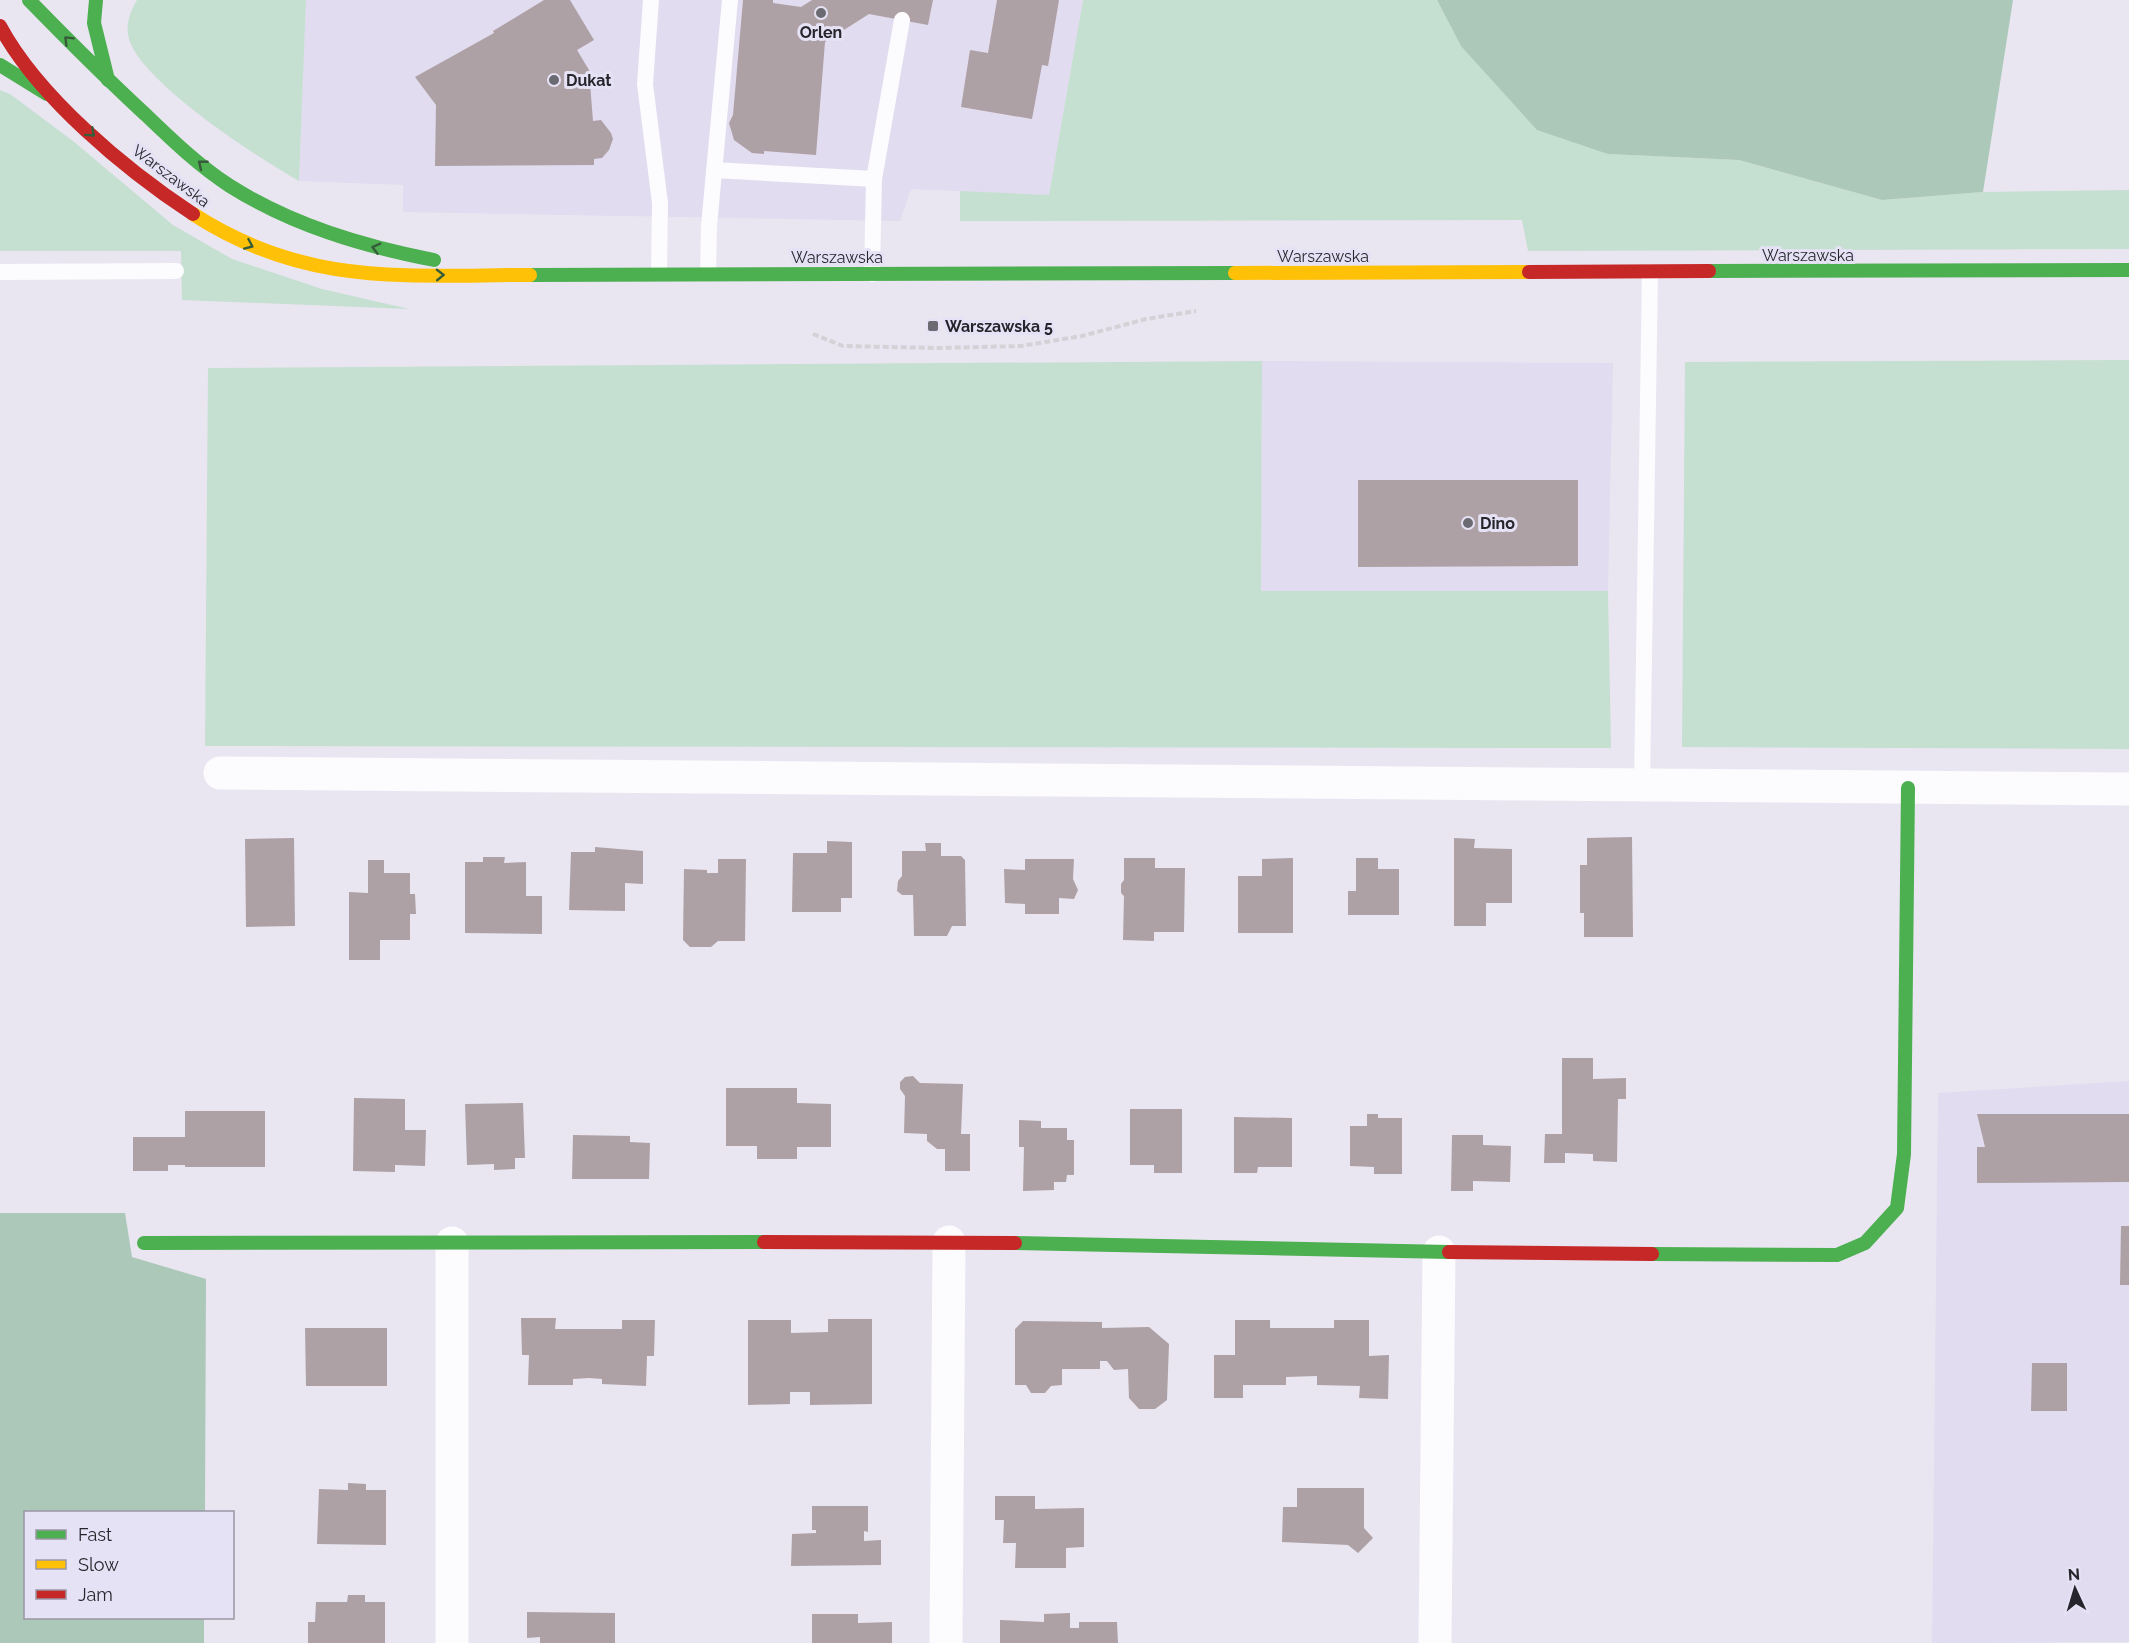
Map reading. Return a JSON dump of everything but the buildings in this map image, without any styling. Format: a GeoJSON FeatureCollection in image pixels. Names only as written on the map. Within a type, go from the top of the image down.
{"type":"FeatureCollection","features":[{"type":"Feature","properties":{"kind":"street","name":"Warszawska"},"geometry":{"type":"LineString","coordinates":[[28,0],[166,134],[228,185],[285,215],[344,239],[396,254],[516,274]]}},
{"type":"Feature","properties":{"kind":"street"},"geometry":{"type":"LineString","coordinates":[[96,0],[94,23],[108,80]]}},
{"type":"Feature","properties":{"kind":"street","name":"Warszawska"},"geometry":{"type":"LineString","coordinates":[[0,26],[9,45],[47,94],[138,176],[176,205],[254,248],[300,263],[344,272],[394,275],[2129,270]]}},
{"type":"Feature","properties":{"kind":"street"},"geometry":{"type":"LineString","coordinates":[[0,65],[47,94]]}},
{"type":"Feature","properties":{"kind":"street"},"geometry":{"type":"LineString","coordinates":[[220,773],[2129,789]]}},
{"type":"Feature","properties":{"kind":"street"},"geometry":{"type":"LineString","coordinates":[[144,1243],[949,1242],[1439,1252],[1837,1255],[1865,1243],[1897,1208],[1904,1154],[1908,788]]}},
{"type":"Feature","properties":{"kind":"street"},"geometry":{"type":"LineString","coordinates":[[452,1242],[452,1643]]}},
{"type":"Feature","properties":{"kind":"street"},"geometry":{"type":"LineString","coordinates":[[946,1643],[949,1242]]}},
{"type":"Feature","properties":{"kind":"street"},"geometry":{"type":"LineString","coordinates":[[1435,1643],[1439,1252]]}},
{"type":"Feature","properties":{"kind":"lane"},"geometry":{"type":"LineString","coordinates":[[651,0],[645,84],[660,202],[659,273]]}},
{"type":"Feature","properties":{"kind":"lane"},"geometry":{"type":"LineString","coordinates":[[708,273],[714,170],[730,0]]}},
{"type":"Feature","properties":{"kind":"lane"},"geometry":{"type":"LineString","coordinates":[[872,274],[873,179],[902,20]]}},
{"type":"Feature","properties":{"kind":"lane"},"geometry":{"type":"LineString","coordinates":[[714,170],[873,179]]}},
{"type":"Feature","properties":{"kind":"lane"},"geometry":{"type":"LineString","coordinates":[[0,272],[176,271]]}},
{"type":"Feature","properties":{"kind":"lane"},"geometry":{"type":"LineString","coordinates":[[1642,785],[1650,272]]}},
{"type":"Feature","properties":{"kind":"path"},"geometry":{"type":"LineString","coordinates":[[813,334],[843,346],[939,348],[1021,346],[1082,336],[1146,318]]}},
{"type":"Feature","properties":{"kind":"shaded area"},"geometry":{"type":"Polygon","coordinates":[[[306,0],[1083,0],[1049,195],[911,189],[900,221],[403,212],[403,185],[299,181],[306,0]]]}},
{"type":"Feature","properties":{"kind":"shaded area"},"geometry":{"type":"Polygon","coordinates":[[[1262,361],[1613,363],[1608,591],[1261,591],[1262,361]]]}},
{"type":"Feature","properties":{"kind":"shaded area"},"geometry":{"type":"Polygon","coordinates":[[[2129,1081],[2129,1642],[1932,1643],[1938,1093],[2129,1081]]]}},
{"type":"Feature","properties":{"kind":"green space"},"geometry":{"type":"Polygon","coordinates":[[[137,0],[306,0],[299,181],[231,138],[155,77],[138,57],[129,39],[129,19],[137,0]]]}},
{"type":"Feature","properties":{"kind":"green space"},"geometry":{"type":"Polygon","coordinates":[[[1083,0],[1437,0],[1461,46],[1608,154],[1739,160],[1882,200],[1983,192],[2129,190],[2129,249],[1528,251],[1522,220],[960,221],[960,191],[1049,195],[1083,0]]]}},
{"type":"Feature","properties":{"kind":"green space"},"geometry":{"type":"Polygon","coordinates":[[[1437,0],[2013,0],[1983,192],[1882,200],[1739,160],[1608,154],[1537,130],[1461,46],[1437,0]]]}},
{"type":"Feature","properties":{"kind":"green space"},"geometry":{"type":"Polygon","coordinates":[[[0,90],[10,94],[73,141],[173,225],[232,259],[322,289],[409,309],[182,300],[181,251],[0,251],[0,90]]]}},
{"type":"Feature","properties":{"kind":"green space"},"geometry":{"type":"Polygon","coordinates":[[[2129,360],[2129,749],[1682,747],[1685,362],[2129,360]]]}},
{"type":"Feature","properties":{"kind":"green space"},"geometry":{"type":"Polygon","coordinates":[[[1262,361],[1261,591],[1608,591],[1611,748],[205,746],[208,368],[1262,361]]]}},
{"type":"Feature","properties":{"kind":"green space"},"geometry":{"type":"Polygon","coordinates":[[[0,1213],[125,1213],[132,1257],[206,1279],[205,1511],[24,1511],[24,1619],[204,1619],[204,1643],[0,1643],[0,1213]]]}},
{"type":"Feature","properties":{"kind":"traffic: fast"},"geometry":{"type":"LineString","coordinates":[[29,0],[101,73],[176,143],[207,170],[230,186],[303,223],[354,241],[434,260]]}},
{"type":"Feature","properties":{"kind":"traffic: fast"},"geometry":{"type":"LineString","coordinates":[[96,0],[94,23],[108,80]]}},
{"type":"Feature","properties":{"kind":"traffic: fast"},"geometry":{"type":"LineString","coordinates":[[0,65],[47,94]]}},
{"type":"Feature","properties":{"kind":"traffic: fast"},"geometry":{"type":"LineString","coordinates":[[1709,271],[2129,270]]}},
{"type":"Feature","properties":{"kind":"traffic: fast"},"geometry":{"type":"LineString","coordinates":[[530,275],[1235,273]]}},
{"type":"Feature","properties":{"kind":"traffic: fast"},"geometry":{"type":"LineString","coordinates":[[1652,1254],[1837,1255],[1865,1243],[1897,1208],[1904,1154],[1908,788]]}},
{"type":"Feature","properties":{"kind":"traffic: fast"},"geometry":{"type":"LineString","coordinates":[[144,1243],[764,1242]]}},
{"type":"Feature","properties":{"kind":"traffic: fast"},"geometry":{"type":"LineString","coordinates":[[1015,1243],[1449,1252]]}},
{"type":"Feature","properties":{"kind":"traffic: slow"},"geometry":{"type":"LineString","coordinates":[[193,214],[235,238],[275,254],[316,265],[356,272],[397,275],[530,275]]}},
{"type":"Feature","properties":{"kind":"traffic: slow"},"geometry":{"type":"LineString","coordinates":[[1235,273],[1529,272]]}},
{"type":"Feature","properties":{"kind":"traffic: jam"},"geometry":{"type":"LineString","coordinates":[[0,26],[16,53],[60,105],[113,154],[193,214]]}},
{"type":"Feature","properties":{"kind":"traffic: jam"},"geometry":{"type":"LineString","coordinates":[[1529,272],[1709,271]]}},
{"type":"Feature","properties":{"kind":"traffic: jam"},"geometry":{"type":"LineString","coordinates":[[764,1242],[1015,1243]]}},
{"type":"Feature","properties":{"kind":"traffic: jam"},"geometry":{"type":"LineString","coordinates":[[1449,1252],[1652,1254]]}},
{"type":"Feature","properties":{"kind":"place","name":"Orlen"},"geometry":{"type":"Point","coordinates":[821,13]}},
{"type":"Feature","properties":{"kind":"place","name":"Dukat"},"geometry":{"type":"Point","coordinates":[554,80]}},
{"type":"Feature","properties":{"kind":"place","name":"Warszawska 5"},"geometry":{"type":"Point","coordinates":[933,326]}},
{"type":"Feature","properties":{"kind":"place","name":"Dino"},"geometry":{"type":"Point","coordinates":[1468,523]}}]}
